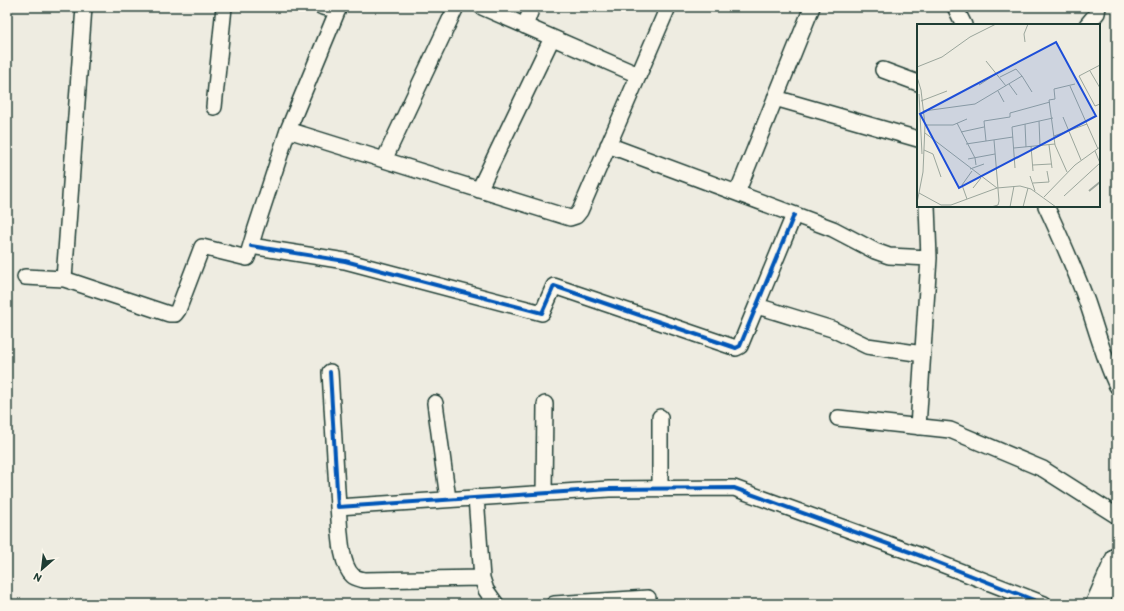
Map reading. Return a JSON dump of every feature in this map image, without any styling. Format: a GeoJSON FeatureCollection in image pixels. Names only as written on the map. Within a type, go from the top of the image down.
{"type":"FeatureCollection","features":[{"type":"Feature","properties":{"kind":"main road"},"geometry":{"type":"LineString","coordinates":[[1097,604],[1117,559]]}},
{"type":"Feature","properties":{"kind":"street"},"geometry":{"type":"LineString","coordinates":[[64,279],[84,7]]}},
{"type":"Feature","properties":{"kind":"street"},"geometry":{"type":"LineString","coordinates":[[214,107],[224,7]]}},
{"type":"Feature","properties":{"kind":"street"},"geometry":{"type":"LineString","coordinates":[[25,277],[64,279],[169,314],[175,314],[178,310],[202,247],[247,258],[288,130],[339,8],[322,7]]}},
{"type":"Feature","properties":{"kind":"street"},"geometry":{"type":"LineString","coordinates":[[384,160],[456,7]]}},
{"type":"Feature","properties":{"kind":"street"},"geometry":{"type":"LineString","coordinates":[[482,7],[638,75]]}},
{"type":"Feature","properties":{"kind":"street"},"geometry":{"type":"LineString","coordinates":[[525,26],[532,7]]}},
{"type":"Feature","properties":{"kind":"street"},"geometry":{"type":"LineString","coordinates":[[288,130],[570,218],[576,216],[580,211],[668,7]]}},
{"type":"Feature","properties":{"kind":"street"},"geometry":{"type":"LineString","coordinates":[[737,193],[812,7]]}},
{"type":"Feature","properties":{"kind":"street"},"geometry":{"type":"LineString","coordinates":[[955,7],[964,24]]}},
{"type":"Feature","properties":{"kind":"street"},"geometry":{"type":"LineString","coordinates":[[1089,24],[1097,13],[1098,7]]}},
{"type":"Feature","properties":{"kind":"street"},"geometry":{"type":"LineString","coordinates":[[479,190],[552,38]]}},
{"type":"Feature","properties":{"kind":"street"},"geometry":{"type":"LineString","coordinates":[[883,70],[917,83]]}},
{"type":"Feature","properties":{"kind":"street"},"geometry":{"type":"LineString","coordinates":[[775,98],[917,139]]}},
{"type":"Feature","properties":{"kind":"street"},"geometry":{"type":"LineString","coordinates":[[608,146],[833,229],[875,251],[889,256],[930,258]]}},
{"type":"Feature","properties":{"kind":"street"},"geometry":{"type":"LineString","coordinates":[[918,427],[930,258],[927,207]]}},
{"type":"Feature","properties":{"kind":"street"},"geometry":{"type":"LineString","coordinates":[[1046,207],[1070,258],[1087,304],[1097,338],[1117,386]]}},
{"type":"Feature","properties":{"kind":"street"},"geometry":{"type":"LineString","coordinates":[[251,246],[345,261],[542,313],[554,286],[736,348],[740,346],[794,215]]}},
{"type":"Feature","properties":{"kind":"street"},"geometry":{"type":"LineString","coordinates":[[757,306],[832,329],[867,346],[923,354]]}},
{"type":"Feature","properties":{"kind":"street"},"geometry":{"type":"LineString","coordinates":[[330,372],[338,507],[343,558],[347,568],[353,576],[364,580],[482,578]]}},
{"type":"Feature","properties":{"kind":"street"},"geometry":{"type":"LineString","coordinates":[[435,404],[448,499]]}},
{"type":"Feature","properties":{"kind":"street"},"geometry":{"type":"LineString","coordinates":[[544,493],[545,404]]}},
{"type":"Feature","properties":{"kind":"street"},"geometry":{"type":"LineString","coordinates":[[660,418],[660,489]]}},
{"type":"Feature","properties":{"kind":"street"},"geometry":{"type":"LineString","coordinates":[[838,418],[950,430],[1043,469],[1117,516]]}},
{"type":"Feature","properties":{"kind":"street"},"geometry":{"type":"LineString","coordinates":[[338,507],[609,489],[734,488],[921,556],[1044,604]]}},
{"type":"Feature","properties":{"kind":"street"},"geometry":{"type":"LineString","coordinates":[[476,498],[482,578],[486,590],[496,604]]}},
{"type":"Feature","properties":{"kind":"street"},"geometry":{"type":"LineString","coordinates":[[554,604],[648,598]]}},
{"type":"Feature","properties":{"kind":"cycle path"},"geometry":{"type":"LineString","coordinates":[[251,246],[345,261],[542,313],[554,286],[736,348],[740,346],[794,215]]}},
{"type":"Feature","properties":{"kind":"cycle path"},"geometry":{"type":"LineString","coordinates":[[330,372],[338,507],[609,489],[734,488],[921,556],[1044,604]]}}]}
